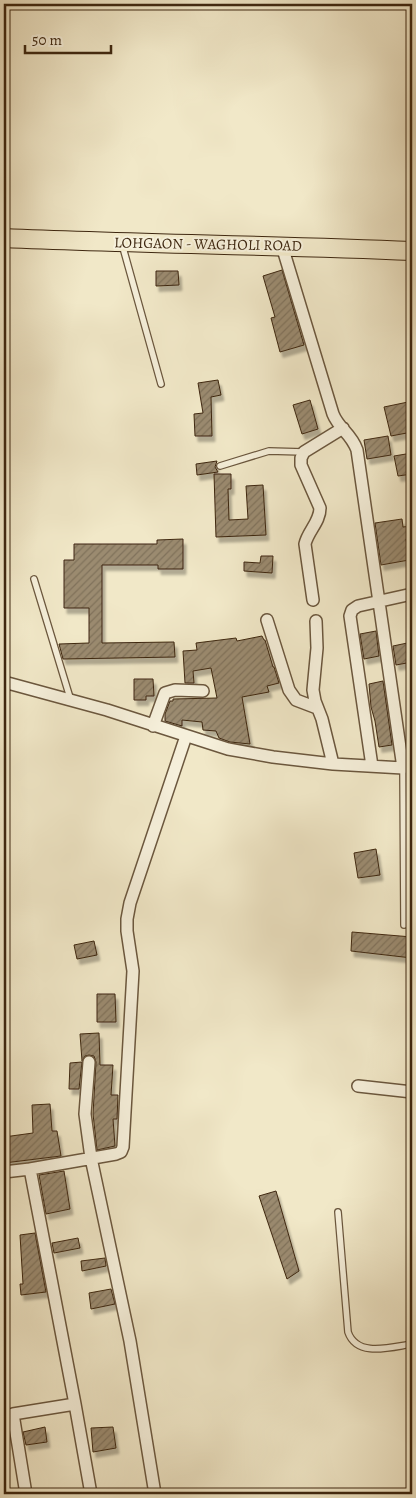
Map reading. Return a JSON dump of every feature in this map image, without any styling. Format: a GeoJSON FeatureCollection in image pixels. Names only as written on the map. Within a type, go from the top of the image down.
{"type":"FeatureCollection","features":[{"type":"Feature","properties":{"kind":"main road","name":"LOHGAON - WAGHOLI ROAD"},"geometry":{"type":"LineString","coordinates":[[4,238],[412,251]]}},
{"type":"Feature","properties":{"kind":"street"},"geometry":{"type":"LineString","coordinates":[[4,682],[107,710],[228,749],[273,757],[333,764],[408,769],[379,601],[357,450],[354,439],[343,428],[334,414],[282,246]]}},
{"type":"Feature","properties":{"kind":"street"},"geometry":{"type":"LineString","coordinates":[[313,600],[306,544],[307,538],[320,515],[320,508],[301,465],[300,458],[304,452],[343,428]]}},
{"type":"Feature","properties":{"kind":"street"},"geometry":{"type":"LineString","coordinates":[[372,766],[350,616],[352,610],[358,606],[412,594]]}},
{"type":"Feature","properties":{"kind":"street"},"geometry":{"type":"LineString","coordinates":[[267,620],[288,690],[296,700],[317,708]]}},
{"type":"Feature","properties":{"kind":"street"},"geometry":{"type":"LineString","coordinates":[[316,621],[317,648],[314,690],[317,708],[322,719],[333,764]]}},
{"type":"Feature","properties":{"kind":"street"},"geometry":{"type":"LineString","coordinates":[[154,726],[165,693],[175,690],[203,691]]}},
{"type":"Feature","properties":{"kind":"street"},"geometry":{"type":"LineString","coordinates":[[4,1172],[121,1152],[123,1147],[133,971],[126,931],[126,919],[186,736]]}},
{"type":"Feature","properties":{"kind":"street"},"geometry":{"type":"LineString","coordinates":[[89,1062],[85,1114],[90,1158],[130,1340],[156,1494]]}},
{"type":"Feature","properties":{"kind":"street"},"geometry":{"type":"LineString","coordinates":[[358,1086],[412,1092]]}},
{"type":"Feature","properties":{"kind":"street"},"geometry":{"type":"LineString","coordinates":[[30,1169],[91,1494]]}},
{"type":"Feature","properties":{"kind":"street"},"geometry":{"type":"LineString","coordinates":[[26,1494],[13,1414],[75,1404]]}},
{"type":"Feature","properties":{"kind":"lane"},"geometry":{"type":"LineString","coordinates":[[121,243],[161,384]]}},
{"type":"Feature","properties":{"kind":"lane"},"geometry":{"type":"LineString","coordinates":[[220,466],[269,451],[304,452]]}},
{"type":"Feature","properties":{"kind":"lane"},"geometry":{"type":"LineString","coordinates":[[34,579],[72,700]]}},
{"type":"Feature","properties":{"kind":"lane"},"geometry":{"type":"LineString","coordinates":[[404,926],[408,769]]}},
{"type":"Feature","properties":{"kind":"lane"},"geometry":{"type":"LineString","coordinates":[[338,1212],[348,1332],[351,1341],[371,1349],[412,1344]]}},
{"type":"Feature","properties":{"kind":"building"},"geometry":{"type":"Polygon","coordinates":[[[282,270],[304,345],[280,352],[271,318],[275,317],[263,276],[282,270]]]}},
{"type":"Feature","properties":{"kind":"building"},"geometry":{"type":"Polygon","coordinates":[[[156,271],[178,271],[179,285],[156,286],[156,271]]]}},
{"type":"Feature","properties":{"kind":"building"},"geometry":{"type":"Polygon","coordinates":[[[218,380],[221,395],[211,397],[212,436],[195,436],[194,414],[203,413],[198,383],[218,380]]]}},
{"type":"Feature","properties":{"kind":"building"},"geometry":{"type":"Polygon","coordinates":[[[310,400],[318,429],[302,434],[293,405],[310,400]]]}},
{"type":"Feature","properties":{"kind":"building"},"geometry":{"type":"Polygon","coordinates":[[[408,402],[412,432],[391,436],[384,407],[408,402]]]}},
{"type":"Feature","properties":{"kind":"building"},"geometry":{"type":"Polygon","coordinates":[[[388,436],[391,455],[367,459],[364,440],[388,436]]]}},
{"type":"Feature","properties":{"kind":"building"},"geometry":{"type":"Polygon","coordinates":[[[412,453],[412,474],[398,476],[394,456],[412,453]]]}},
{"type":"Feature","properties":{"kind":"building"},"geometry":{"type":"Polygon","coordinates":[[[217,461],[215,467],[218,472],[197,475],[196,464],[217,461]]]}},
{"type":"Feature","properties":{"kind":"building"},"geometry":{"type":"Polygon","coordinates":[[[214,474],[231,474],[231,489],[228,489],[229,520],[248,519],[246,486],[263,485],[266,535],[216,537],[214,474]]]}},
{"type":"Feature","properties":{"kind":"building"},"geometry":{"type":"Polygon","coordinates":[[[402,519],[403,527],[412,526],[412,537],[406,539],[409,560],[381,565],[375,523],[402,519]]]}},
{"type":"Feature","properties":{"kind":"building"},"geometry":{"type":"Polygon","coordinates":[[[183,539],[183,569],[158,569],[158,565],[102,565],[102,643],[174,642],[175,657],[63,659],[59,644],[89,643],[89,608],[64,608],[64,560],[74,560],[74,544],[157,544],[157,540],[183,539]]]}},
{"type":"Feature","properties":{"kind":"building"},"geometry":{"type":"Polygon","coordinates":[[[261,556],[273,556],[272,573],[244,571],[244,562],[260,563],[261,556]]]}},
{"type":"Feature","properties":{"kind":"building"},"geometry":{"type":"Polygon","coordinates":[[[376,631],[379,656],[364,659],[360,634],[376,631]]]}},
{"type":"Feature","properties":{"kind":"building"},"geometry":{"type":"Polygon","coordinates":[[[262,636],[279,683],[267,686],[269,692],[242,697],[250,744],[230,742],[219,738],[216,731],[203,730],[202,722],[182,720],[182,726],[165,721],[165,714],[170,701],[173,701],[173,699],[217,698],[211,668],[193,671],[194,683],[185,683],[183,651],[197,650],[196,643],[236,638],[237,641],[262,636]]]}},
{"type":"Feature","properties":{"kind":"building"},"geometry":{"type":"Polygon","coordinates":[[[412,642],[412,662],[396,665],[393,646],[412,642]]]}},
{"type":"Feature","properties":{"kind":"building"},"geometry":{"type":"Polygon","coordinates":[[[134,679],[153,679],[154,696],[146,696],[146,700],[134,700],[134,679]]]}},
{"type":"Feature","properties":{"kind":"building"},"geometry":{"type":"Polygon","coordinates":[[[383,681],[392,745],[379,747],[371,707],[369,684],[383,681]]]}},
{"type":"Feature","properties":{"kind":"building"},"geometry":{"type":"Polygon","coordinates":[[[376,849],[380,875],[358,878],[354,853],[376,849]]]}},
{"type":"Feature","properties":{"kind":"building"},"geometry":{"type":"Polygon","coordinates":[[[352,932],[412,937],[412,958],[351,951],[352,932]]]}},
{"type":"Feature","properties":{"kind":"building"},"geometry":{"type":"Polygon","coordinates":[[[94,941],[97,955],[77,959],[74,945],[94,941]]]}},
{"type":"Feature","properties":{"kind":"building"},"geometry":{"type":"Polygon","coordinates":[[[97,994],[115,994],[116,1022],[97,1022],[97,994]]]}},
{"type":"Feature","properties":{"kind":"building"},"geometry":{"type":"Polygon","coordinates":[[[99,1033],[100,1065],[113,1065],[111,1095],[118,1095],[117,1119],[113,1119],[115,1146],[97,1150],[93,1114],[96,1062],[94,1056],[89,1055],[85,1056],[82,1061],[80,1034],[99,1033]]]}},
{"type":"Feature","properties":{"kind":"building"},"geometry":{"type":"Polygon","coordinates":[[[82,1062],[79,1089],[69,1089],[70,1063],[82,1062]]]}},
{"type":"Feature","properties":{"kind":"building"},"geometry":{"type":"Polygon","coordinates":[[[50,1104],[52,1131],[57,1131],[61,1156],[4,1163],[4,1137],[33,1133],[32,1105],[50,1104]]]}},
{"type":"Feature","properties":{"kind":"building"},"geometry":{"type":"Polygon","coordinates":[[[64,1171],[70,1209],[46,1214],[39,1175],[64,1171]]]}},
{"type":"Feature","properties":{"kind":"building"},"geometry":{"type":"Polygon","coordinates":[[[276,1191],[299,1271],[287,1279],[259,1196],[276,1191]]]}},
{"type":"Feature","properties":{"kind":"building"},"geometry":{"type":"Polygon","coordinates":[[[35,1233],[46,1292],[21,1295],[20,1284],[23,1284],[20,1235],[35,1233]]]}},
{"type":"Feature","properties":{"kind":"building"},"geometry":{"type":"Polygon","coordinates":[[[78,1238],[80,1248],[54,1253],[52,1243],[78,1238]]]}},
{"type":"Feature","properties":{"kind":"building"},"geometry":{"type":"Polygon","coordinates":[[[105,1258],[106,1266],[82,1271],[81,1261],[105,1258]]]}},
{"type":"Feature","properties":{"kind":"building"},"geometry":{"type":"Polygon","coordinates":[[[111,1289],[115,1304],[91,1309],[89,1293],[111,1289]]]}},
{"type":"Feature","properties":{"kind":"building"},"geometry":{"type":"Polygon","coordinates":[[[45,1427],[47,1442],[26,1445],[23,1432],[45,1427]]]}},
{"type":"Feature","properties":{"kind":"building"},"geometry":{"type":"Polygon","coordinates":[[[113,1427],[116,1448],[93,1452],[91,1428],[113,1427]]]}}]}
